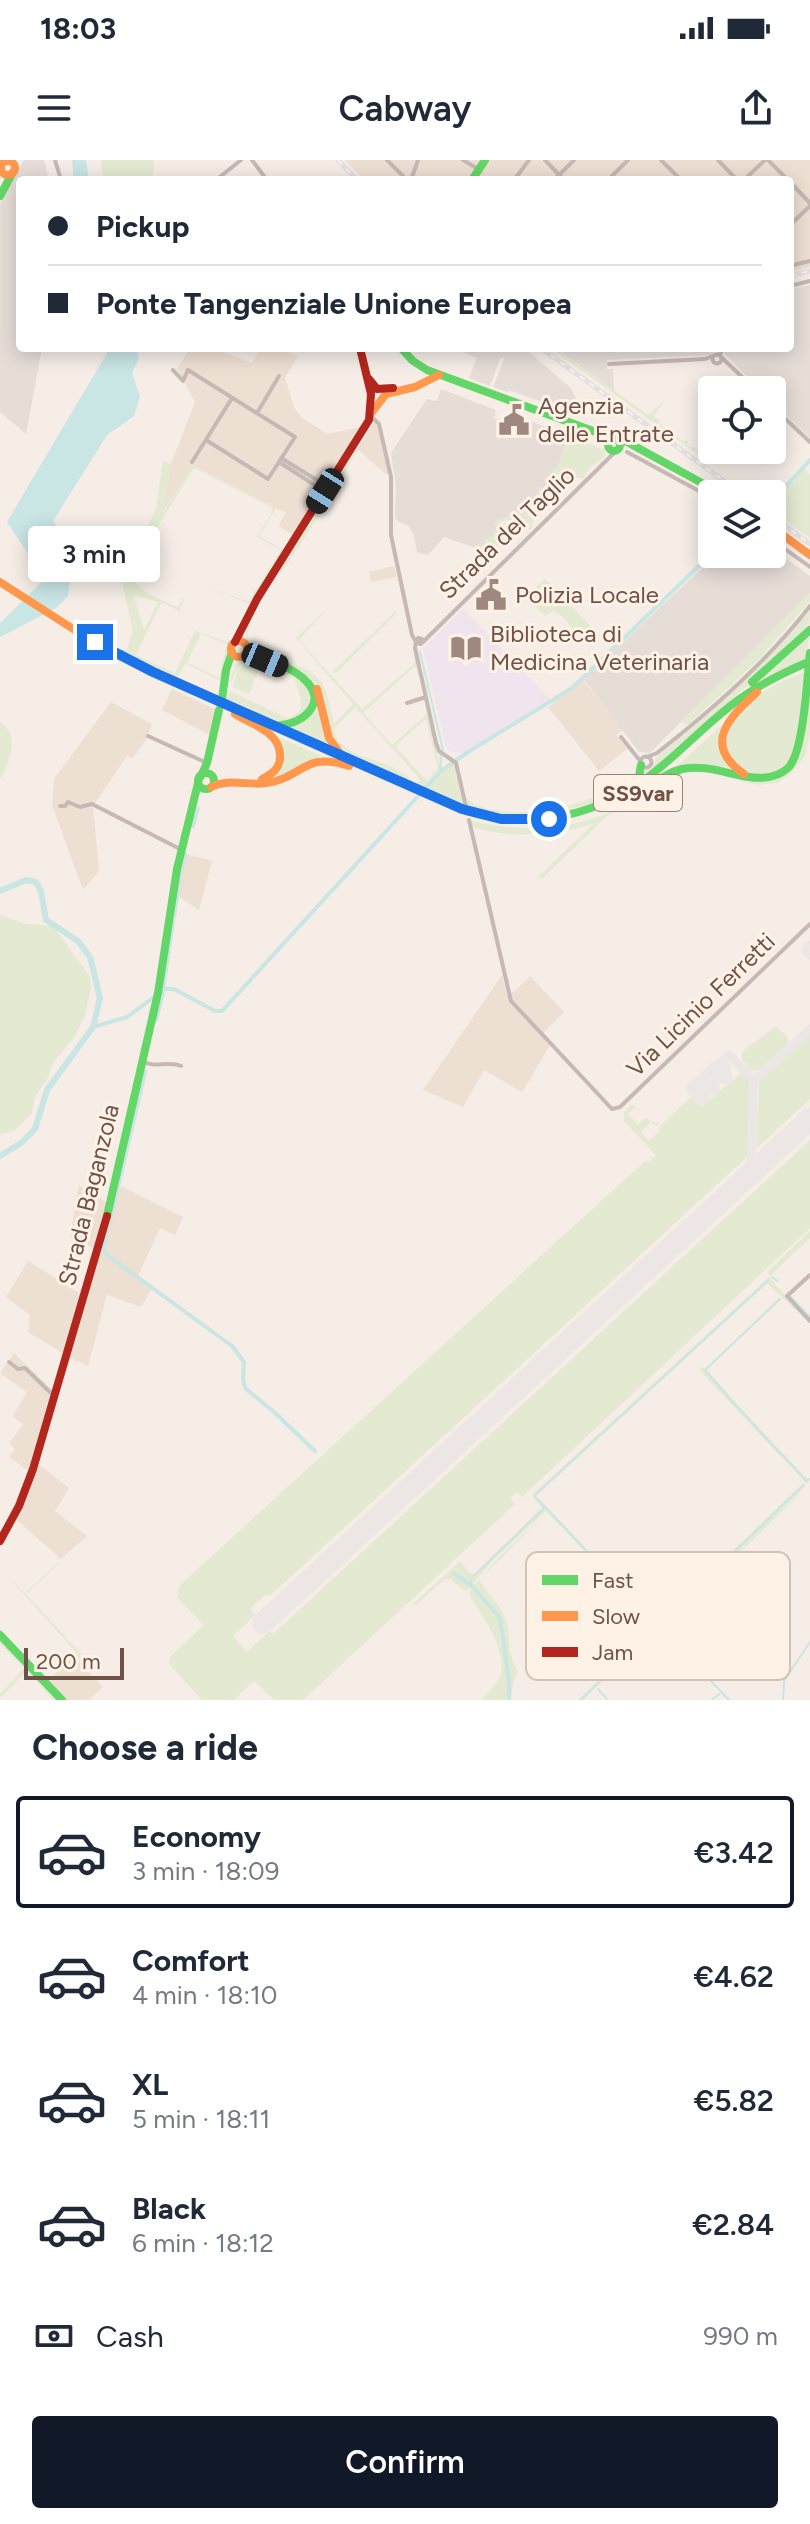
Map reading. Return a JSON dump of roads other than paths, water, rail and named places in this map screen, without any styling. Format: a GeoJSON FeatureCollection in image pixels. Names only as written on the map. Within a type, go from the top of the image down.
{"type":"FeatureCollection","features":[{"type":"Feature","properties":{"kind":"main road"},"geometry":{"type":"LineString","coordinates":[[475,176],[485,160]]}},
{"type":"Feature","properties":{"kind":"main road"},"geometry":{"type":"LineString","coordinates":[[1,194],[9,164]]}},
{"type":"Feature","properties":{"kind":"main road"},"geometry":{"type":"LineString","coordinates":[[361,352],[372,414]]}},
{"type":"Feature","properties":{"kind":"main road"},"geometry":{"type":"LineString","coordinates":[[405,352],[425,374],[419,385]]}},
{"type":"Feature","properties":{"kind":"main road"},"geometry":{"type":"LineString","coordinates":[[365,368],[375,388],[402,390]]}},
{"type":"Feature","properties":{"kind":"main road"},"geometry":{"type":"LineString","coordinates":[[422,368],[600,434],[698,485]]}},
{"type":"Feature","properties":{"kind":"main road"},"geometry":{"type":"LineString","coordinates":[[222,699],[225,672],[233,647],[255,601],[384,395],[442,376]]}},
{"type":"Feature","properties":{"kind":"main road"},"geometry":{"type":"LineString","coordinates":[[786,542],[810,555]]}},
{"type":"Feature","properties":{"kind":"main road","name":"SS9var"},"geometry":{"type":"LineString","coordinates":[[0,585],[107,654],[487,821],[534,825],[578,819],[620,804],[657,779],[738,705],[808,663]]}},
{"type":"Feature","properties":{"kind":"main road"},"geometry":{"type":"LineString","coordinates":[[225,683],[233,664],[247,652],[243,634],[246,620]]}},
{"type":"Feature","properties":{"kind":"main road"},"geometry":{"type":"LineString","coordinates":[[706,727],[810,630]]}},
{"type":"Feature","properties":{"kind":"main road"},"geometry":{"type":"LineString","coordinates":[[233,647],[240,641],[256,653],[311,681],[319,694],[332,744],[361,765]]}},
{"type":"Feature","properties":{"kind":"main road"},"geometry":{"type":"LineString","coordinates":[[233,647],[236,656],[254,656],[299,675],[310,686],[314,699],[309,715],[291,726],[235,711]]}},
{"type":"Feature","properties":{"kind":"main road"},"geometry":{"type":"LineString","coordinates":[[620,804],[671,773],[686,768],[706,767],[753,779],[776,776],[786,769],[794,759],[799,743],[808,663]]}},
{"type":"Feature","properties":{"kind":"main road","name":"SS9var"},"geometry":{"type":"LineString","coordinates":[[439,802],[516,820],[564,817],[594,809],[618,799],[650,779],[752,689],[778,674],[808,663]]}},
{"type":"Feature","properties":{"kind":"main road"},"geometry":{"type":"LineString","coordinates":[[753,779],[730,763],[722,741],[729,719],[760,690]]}},
{"type":"Feature","properties":{"kind":"main road","name":"Strada Baganzola"},"geometry":{"type":"LineString","coordinates":[[0,1541],[25,1492],[105,1225],[147,1062],[176,874],[219,710]]}},
{"type":"Feature","properties":{"kind":"main road"},"geometry":{"type":"LineString","coordinates":[[210,788],[202,787],[200,777],[207,773],[220,778],[259,779],[272,774],[280,762],[279,748],[272,736],[235,711]]}},
{"type":"Feature","properties":{"kind":"main road","name":"SS9var"},"geometry":{"type":"LineString","coordinates":[[235,711],[402,786]]}},
{"type":"Feature","properties":{"kind":"main road"},"geometry":{"type":"LineString","coordinates":[[195,800],[210,788],[229,780],[270,782],[305,764],[322,760],[338,762],[379,778]]}},
{"type":"Feature","properties":{"kind":"main road"},"geometry":{"type":"LineString","coordinates":[[516,820],[561,814],[605,800],[635,783],[644,760]]}},
{"type":"Feature","properties":{"kind":"main road"},"geometry":{"type":"LineString","coordinates":[[207,763],[214,781],[210,788]]}},
{"type":"Feature","properties":{"kind":"main road"},"geometry":{"type":"LineString","coordinates":[[0,1635],[62,1700]]}},
{"type":"Feature","properties":{"kind":"street"},"geometry":{"type":"LineString","coordinates":[[221,176],[241,160]]}},
{"type":"Feature","properties":{"kind":"street"},"geometry":{"type":"LineString","coordinates":[[387,160],[406,176]]}},
{"type":"Feature","properties":{"kind":"street"},"geometry":{"type":"LineString","coordinates":[[463,160],[479,170]]}},
{"type":"Feature","properties":{"kind":"street"},"geometry":{"type":"LineString","coordinates":[[545,160],[559,175],[574,160]]}},
{"type":"Feature","properties":{"kind":"street"},"geometry":{"type":"LineString","coordinates":[[612,176],[628,160]]}},
{"type":"Feature","properties":{"kind":"street"},"geometry":{"type":"LineString","coordinates":[[661,160],[677,176]]}},
{"type":"Feature","properties":{"kind":"street"},"geometry":{"type":"LineString","coordinates":[[718,160],[733,176]]}},
{"type":"Feature","properties":{"kind":"street"},"geometry":{"type":"LineString","coordinates":[[749,176],[767,160],[782,176]]}},
{"type":"Feature","properties":{"kind":"street"},"geometry":{"type":"LineString","coordinates":[[794,188],[810,204],[794,221]]}},
{"type":"Feature","properties":{"kind":"street"},"geometry":{"type":"LineString","coordinates":[[717,358],[720,352]]}},
{"type":"Feature","properties":{"kind":"street"},"geometry":{"type":"LineString","coordinates":[[609,364],[717,358],[741,376]]}},
{"type":"Feature","properties":{"kind":"street"},"geometry":{"type":"LineString","coordinates":[[173,370],[183,381],[188,370],[295,437],[268,479],[206,440]]}},
{"type":"Feature","properties":{"kind":"street"},"geometry":{"type":"LineString","coordinates":[[257,413],[279,376]]}},
{"type":"Feature","properties":{"kind":"street"},"geometry":{"type":"LineString","coordinates":[[192,462],[232,398]]}},
{"type":"Feature","properties":{"kind":"street"},"geometry":{"type":"LineString","coordinates":[[372,414],[379,426],[391,477],[391,535],[412,632],[420,641],[416,651],[437,745],[439,751],[455,761],[466,807]]}},
{"type":"Feature","properties":{"kind":"street"},"geometry":{"type":"LineString","coordinates":[[786,419],[810,442]]}},
{"type":"Feature","properties":{"kind":"street","name":"Strada del Taglio"},"geometry":{"type":"LineString","coordinates":[[420,641],[618,446]]}},
{"type":"Feature","properties":{"kind":"street"},"geometry":{"type":"LineString","coordinates":[[280,460],[326,489]]}},
{"type":"Feature","properties":{"kind":"street"},"geometry":{"type":"LineString","coordinates":[[786,544],[810,567]]}},
{"type":"Feature","properties":{"kind":"street"},"geometry":{"type":"LineString","coordinates":[[644,760],[692,726],[750,672],[810,606]]}},
{"type":"Feature","properties":{"kind":"street"},"geometry":{"type":"LineString","coordinates":[[407,703],[426,697]]}},
{"type":"Feature","properties":{"kind":"street"},"geometry":{"type":"LineString","coordinates":[[148,736],[207,763]]}},
{"type":"Feature","properties":{"kind":"street"},"geometry":{"type":"LineString","coordinates":[[621,737],[644,760],[647,768],[657,753]]}},
{"type":"Feature","properties":{"kind":"street"},"geometry":{"type":"LineString","coordinates":[[644,760],[651,760],[651,764]]}},
{"type":"Feature","properties":{"kind":"street"},"geometry":{"type":"LineString","coordinates":[[60,806],[68,802],[80,807],[92,804],[182,850]]}},
{"type":"Feature","properties":{"kind":"street","name":"Via Licinio Ferretti"},"geometry":{"type":"LineString","coordinates":[[469,820],[511,1001],[607,1104],[616,1109],[810,924]]}},
{"type":"Feature","properties":{"kind":"street"},"geometry":{"type":"LineString","coordinates":[[147,1062],[181,1066]]}},
{"type":"Feature","properties":{"kind":"street"},"geometry":{"type":"LineString","coordinates":[[810,1275],[787,1296],[810,1321]]}},
{"type":"Feature","properties":{"kind":"street"},"geometry":{"type":"LineString","coordinates":[[9,1362],[18,1369],[25,1368],[55,1396]]}},
{"type":"Feature","properties":{"kind":"water"},"geometry":{"type":"Polygon","coordinates":[[[72,160],[86,160],[88,176],[74,176],[72,160]]]}},
{"type":"Feature","properties":{"kind":"water"},"geometry":{"type":"Polygon","coordinates":[[[108,352],[137,352],[139,358],[132,373],[140,397],[134,416],[107,435],[53,521],[73,551],[68,596],[56,608],[0,637],[0,623],[45,579],[7,522],[108,352]]]}},
{"type":"Feature","properties":{"kind":"waterway"},"geometry":{"type":"LineString","coordinates":[[786,486],[810,460]]}},
{"type":"Feature","properties":{"kind":"waterway"},"geometry":{"type":"LineString","coordinates":[[93,1027],[127,1017],[165,989],[174,989],[215,1011],[222,1011],[441,771],[572,688],[698,567]]}},
{"type":"Feature","properties":{"kind":"waterway"},"geometry":{"type":"LineString","coordinates":[[420,652],[443,750]]}},
{"type":"Feature","properties":{"kind":"waterway"},"geometry":{"type":"LineString","coordinates":[[440,773],[441,756]]}},
{"type":"Feature","properties":{"kind":"waterway"},"geometry":{"type":"LineString","coordinates":[[193,826],[198,808]]}},
{"type":"Feature","properties":{"kind":"waterway"},"geometry":{"type":"LineString","coordinates":[[181,871],[185,854]]}},
{"type":"Feature","properties":{"kind":"waterway"},"geometry":{"type":"LineString","coordinates":[[174,917],[180,875]]}},
{"type":"Feature","properties":{"kind":"waterway"},"geometry":{"type":"LineString","coordinates":[[0,891],[26,880],[36,882],[41,891],[46,920],[78,941],[90,957],[100,998],[93,1027],[47,1090],[35,1129],[21,1143],[0,1156]]}},
{"type":"Feature","properties":{"kind":"waterway"},"geometry":{"type":"LineString","coordinates":[[156,1020],[173,921]]}},
{"type":"Feature","properties":{"kind":"waterway"},"geometry":{"type":"LineString","coordinates":[[119,1183],[145,1072]]}},
{"type":"Feature","properties":{"kind":"waterway"},"geometry":{"type":"LineString","coordinates":[[109,1225],[118,1186]]}},
{"type":"Feature","properties":{"kind":"waterway"},"geometry":{"type":"LineString","coordinates":[[107,1232],[103,1252],[232,1346],[244,1362],[245,1388],[315,1451]]}},
{"type":"Feature","properties":{"kind":"waterway"},"geometry":{"type":"LineString","coordinates":[[772,1277],[777,1281]]}},
{"type":"Feature","properties":{"kind":"waterway"},"geometry":{"type":"LineString","coordinates":[[545,1507],[534,1496],[768,1281]]}},
{"type":"Feature","properties":{"kind":"waterway"},"geometry":{"type":"LineString","coordinates":[[791,1297],[810,1317]]}},
{"type":"Feature","properties":{"kind":"waterway"},"geometry":{"type":"LineString","coordinates":[[706,1369],[780,1299]]}},
{"type":"Feature","properties":{"kind":"waterway"},"geometry":{"type":"LineString","coordinates":[[705,1370],[742,1412]]}},
{"type":"Feature","properties":{"kind":"waterway"},"geometry":{"type":"LineString","coordinates":[[744,1414],[772,1445]]}},
{"type":"Feature","properties":{"kind":"waterway"},"geometry":{"type":"LineString","coordinates":[[774,1447],[795,1468]]}},
{"type":"Feature","properties":{"kind":"waterway"},"geometry":{"type":"LineString","coordinates":[[797,1471],[806,1481],[810,1479]]}},
{"type":"Feature","properties":{"kind":"waterway"},"geometry":{"type":"LineString","coordinates":[[734,1552],[804,1485]]}},
{"type":"Feature","properties":{"kind":"waterway"},"geometry":{"type":"LineString","coordinates":[[474,1576],[545,1507],[588,1552]]}},
{"type":"Feature","properties":{"kind":"waterway"},"geometry":{"type":"LineString","coordinates":[[453,1573],[471,1585]]}},
{"type":"Feature","properties":{"kind":"waterway"},"geometry":{"type":"LineString","coordinates":[[470,1584],[472,1578]]}},
{"type":"Feature","properties":{"kind":"waterway"},"geometry":{"type":"LineString","coordinates":[[472,1586],[500,1618],[509,1700]]}},
{"type":"Feature","properties":{"kind":"waterway"},"geometry":{"type":"LineString","coordinates":[[790,1672],[810,1642]]}},
{"type":"Feature","properties":{"kind":"waterway"},"geometry":{"type":"LineString","coordinates":[[580,1700],[601,1680]]}},
{"type":"Feature","properties":{"kind":"waterway"},"geometry":{"type":"LineString","coordinates":[[783,1700],[785,1680]]}},
{"type":"Feature","properties":{"kind":"waterway"},"geometry":{"type":"LineString","coordinates":[[711,1681],[729,1700]]}},
{"type":"Feature","properties":{"kind":"waterway"},"geometry":{"type":"LineString","coordinates":[[598,1689],[608,1700]]}},
{"type":"Feature","properties":{"kind":"waterway"},"geometry":{"type":"LineString","coordinates":[[712,1700],[719,1694]]}},
{"type":"Feature","properties":{"kind":"railway"},"geometry":{"type":"LineString","coordinates":[[338,160],[353,176]]}},
{"type":"Feature","properties":{"kind":"railway"},"geometry":{"type":"LineString","coordinates":[[794,275],[810,271]]}},
{"type":"Feature","properties":{"kind":"railway"},"geometry":{"type":"LineString","coordinates":[[547,352],[723,480]]}},
{"type":"Feature","properties":{"kind":"railway"},"geometry":{"type":"LineString","coordinates":[[786,526],[810,544]]}},
{"type":"Feature","properties":{"kind":"place","name":"Agenzia delle Entrate"},"geometry":{"type":"Point","coordinates":[514,420]}},
{"type":"Feature","properties":{"kind":"place","name":"Polizia Locale"},"geometry":{"type":"Point","coordinates":[491,595]}},
{"type":"Feature","properties":{"kind":"place","name":"Biblioteca di Medicina Veterinaria"},"geometry":{"type":"Point","coordinates":[466,648]}}]}
